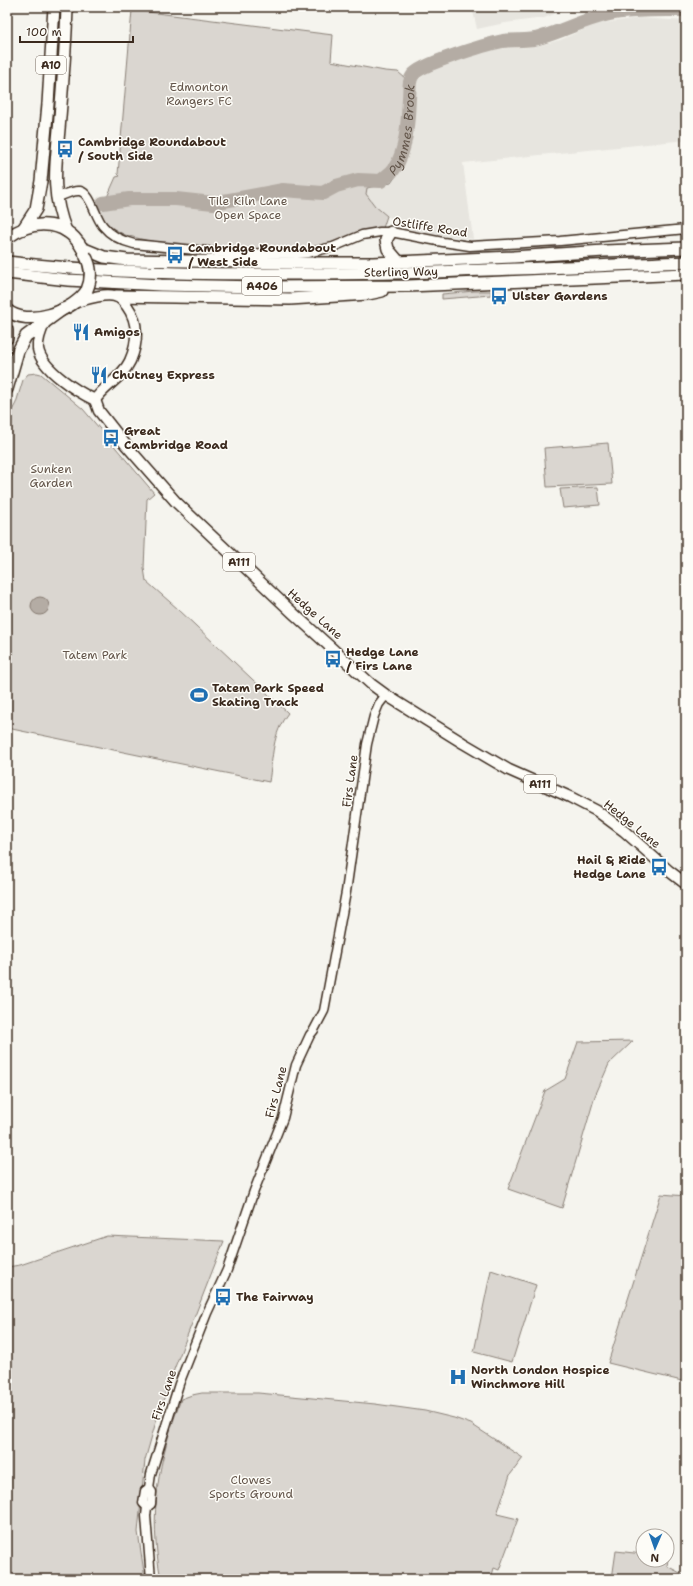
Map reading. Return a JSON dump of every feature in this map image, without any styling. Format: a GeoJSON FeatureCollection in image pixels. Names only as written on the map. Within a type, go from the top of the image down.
{"type":"FeatureCollection","features":[{"type":"Feature","properties":{"kind":"highway","name":"A10"},"geometry":{"type":"LineString","coordinates":[[23,229],[36,209],[41,181],[48,104],[54,7]]}},
{"type":"Feature","properties":{"kind":"highway","name":"A10"},"geometry":{"type":"LineString","coordinates":[[66,231],[56,198],[55,186],[64,72],[67,7]]}},
{"type":"Feature","properties":{"kind":"highway"},"geometry":{"type":"LineString","coordinates":[[7,310],[16,316],[31,319],[46,316],[81,299],[87,290],[91,278],[91,271],[84,251],[77,241],[66,231],[58,227],[46,225],[30,226],[8,237]]}},
{"type":"Feature","properties":{"kind":"highway"},"geometry":{"type":"LineString","coordinates":[[391,232],[386,240],[388,249],[399,262]]}},
{"type":"Feature","properties":{"kind":"highway","name":"A406"},"geometry":{"type":"LineString","coordinates":[[84,251],[114,259],[144,261],[298,263],[399,262],[686,248]]}},
{"type":"Feature","properties":{"kind":"highway","name":"A406"},"geometry":{"type":"LineString","coordinates":[[7,262],[117,276]]}},
{"type":"Feature","properties":{"kind":"highway","name":"Sterling Way"},"geometry":{"type":"LineString","coordinates":[[117,276],[380,274],[686,262]]}},
{"type":"Feature","properties":{"kind":"highway","name":"A406"},"geometry":{"type":"LineString","coordinates":[[7,273],[68,280],[117,276]]}},
{"type":"Feature","properties":{"kind":"highway","name":"Sterling Way"},"geometry":{"type":"LineString","coordinates":[[117,276],[161,285],[408,286],[686,274]]}},
{"type":"Feature","properties":{"kind":"highway","name":"A406"},"geometry":{"type":"LineString","coordinates":[[116,296],[290,299],[368,294],[408,286]]}},
{"type":"Feature","properties":{"kind":"highway"},"geometry":{"type":"LineString","coordinates":[[7,389],[18,350],[26,336],[62,309]]}},
{"type":"Feature","properties":{"kind":"highway"},"geometry":{"type":"LineString","coordinates":[[7,330],[7,338]]}},
{"type":"Feature","properties":{"kind":"main road"},"geometry":{"type":"LineString","coordinates":[[44,322],[40,332],[38,346],[42,358],[63,381],[75,390],[95,400],[99,393],[125,369],[130,362],[136,340],[136,328],[132,314],[123,301],[116,296],[91,298],[76,302]]}},
{"type":"Feature","properties":{"kind":"main road","name":"Hedge Lane"},"geometry":{"type":"LineString","coordinates":[[95,400],[98,411],[176,502],[371,684],[463,743],[509,770],[570,797],[597,811],[624,830],[669,871],[686,884]]}},
{"type":"Feature","properties":{"kind":"street","name":"Ostliffe Road"},"geometry":{"type":"LineString","coordinates":[[56,198],[72,192],[84,192],[88,196],[102,226],[113,236],[123,241],[134,244],[168,248],[226,253],[307,253],[333,248],[371,233],[391,232],[470,246],[566,240],[686,229]]}},
{"type":"Feature","properties":{"kind":"street","name":"Firs Lane"},"geometry":{"type":"LineString","coordinates":[[151,1579],[146,1516],[147,1507],[151,1504],[152,1492],[149,1488],[151,1474],[179,1384],[226,1270],[254,1191],[283,1118],[296,1065],[324,1010],[346,892],[367,744],[374,716],[379,704],[386,695]]}},
{"type":"Feature","properties":{"kind":"shaded area"},"geometry":{"type":"Polygon","coordinates":[[[472,7],[567,7],[564,10],[544,18],[505,23],[477,29],[472,7]]]}},
{"type":"Feature","properties":{"kind":"shaded area"},"geometry":{"type":"Polygon","coordinates":[[[639,18],[686,21],[686,140],[463,163],[473,239],[417,232],[387,216],[375,206],[366,194],[367,188],[391,183],[412,125],[413,85],[426,73],[472,52],[491,49],[532,47],[560,40],[596,24],[639,18]]]}},
{"type":"Feature","properties":{"kind":"shaded area"},"geometry":{"type":"Polygon","coordinates":[[[40,597],[46,600],[49,606],[46,612],[40,615],[34,612],[31,606],[34,600],[40,597]]]}},
{"type":"Feature","properties":{"kind":"green space"},"geometry":{"type":"Polygon","coordinates":[[[132,10],[333,35],[331,61],[398,72],[413,85],[412,125],[403,166],[391,183],[367,188],[366,194],[375,206],[387,216],[383,228],[356,233],[338,241],[303,249],[272,250],[187,246],[153,242],[125,235],[107,225],[97,205],[108,195],[116,177],[120,176],[118,174],[132,10]]]}},
{"type":"Feature","properties":{"kind":"green space"},"geometry":{"type":"Polygon","coordinates":[[[491,291],[491,295],[442,299],[442,294],[491,291]]]}},
{"type":"Feature","properties":{"kind":"green space","name":"Tatem Park"},"geometry":{"type":"Polygon","coordinates":[[[28,374],[41,374],[83,409],[154,493],[147,499],[144,568],[146,581],[178,609],[288,713],[276,737],[269,782],[7,728],[7,420],[16,403],[23,380],[28,374]]]}},
{"type":"Feature","properties":{"kind":"green space"},"geometry":{"type":"Polygon","coordinates":[[[608,443],[612,484],[547,487],[544,448],[608,443]]]}},
{"type":"Feature","properties":{"kind":"green space"},"geometry":{"type":"Polygon","coordinates":[[[598,487],[600,505],[563,508],[560,489],[598,487]]]}},
{"type":"Feature","properties":{"kind":"green space"},"geometry":{"type":"Polygon","coordinates":[[[633,1041],[609,1064],[595,1096],[562,1208],[508,1189],[545,1091],[565,1079],[578,1042],[633,1041]]]}},
{"type":"Feature","properties":{"kind":"green space"},"geometry":{"type":"Polygon","coordinates":[[[661,1194],[686,1196],[686,1382],[608,1363],[661,1194]]]}},
{"type":"Feature","properties":{"kind":"green space"},"geometry":{"type":"Polygon","coordinates":[[[107,1236],[224,1241],[175,1367],[157,1418],[145,1460],[138,1532],[145,1579],[7,1579],[7,1267],[20,1265],[107,1236]]]}},
{"type":"Feature","properties":{"kind":"green space"},"geometry":{"type":"Polygon","coordinates":[[[491,1270],[536,1285],[512,1362],[474,1352],[491,1270]]]}},
{"type":"Feature","properties":{"kind":"green space","name":"Clowes Sports Ground"},"geometry":{"type":"Polygon","coordinates":[[[202,1393],[258,1393],[375,1404],[425,1411],[471,1424],[523,1458],[510,1475],[497,1514],[518,1519],[499,1570],[494,1568],[491,1579],[161,1579],[155,1532],[161,1466],[166,1444],[181,1399],[202,1393]]]}},
{"type":"Feature","properties":{"kind":"green space"},"geometry":{"type":"Polygon","coordinates":[[[616,1551],[635,1553],[635,1568],[671,1568],[686,1576],[686,1579],[612,1579],[616,1551]]]}},
{"type":"Feature","properties":{"kind":"waterway","name":"Pymmes Brook"},"geometry":{"type":"LineString","coordinates":[[103,203],[129,199],[176,199],[213,203],[283,190],[323,193],[336,186],[358,180],[381,181],[394,169],[402,153],[407,125],[411,77],[428,65],[455,55],[503,41],[537,39],[605,15],[641,10],[686,10]]}},
{"type":"Feature","properties":{"kind":"place","name":"Cambridge Roundabout / South Side"},"geometry":{"type":"Point","coordinates":[65,149]}},
{"type":"Feature","properties":{"kind":"place","name":"Cambridge Roundabout / West Side"},"geometry":{"type":"Point","coordinates":[175,255]}},
{"type":"Feature","properties":{"kind":"place","name":"Ulster Gardens"},"geometry":{"type":"Point","coordinates":[499,296]}},
{"type":"Feature","properties":{"kind":"place","name":"Amigos"},"geometry":{"type":"Point","coordinates":[81,332]}},
{"type":"Feature","properties":{"kind":"place","name":"Chutney Express"},"geometry":{"type":"Point","coordinates":[99,375]}},
{"type":"Feature","properties":{"kind":"place","name":"Great Cambridge Road"},"geometry":{"type":"Point","coordinates":[111,438]}},
{"type":"Feature","properties":{"kind":"place","name":"Hedge Lane / Firs Lane"},"geometry":{"type":"Point","coordinates":[333,659]}},
{"type":"Feature","properties":{"kind":"place","name":"Tatem Park Speed Skating Track"},"geometry":{"type":"Point","coordinates":[199,695]}},
{"type":"Feature","properties":{"kind":"place","name":"Hail & Ride Hedge Lane"},"geometry":{"type":"Point","coordinates":[659,867]}},
{"type":"Feature","properties":{"kind":"place","name":"The Fairway"},"geometry":{"type":"Point","coordinates":[223,1297]}},
{"type":"Feature","properties":{"kind":"place","name":"North London Hospice Winchmore Hill"},"geometry":{"type":"Point","coordinates":[458,1377]}},
{"type":"Feature","properties":{"kind":"park label","name":"Edmonton Rangers FC"},"geometry":{"type":"Point","coordinates":[199,94]}},
{"type":"Feature","properties":{"kind":"park label","name":"Tile Kiln Lane Open Space"},"geometry":{"type":"Point","coordinates":[248,208]}},
{"type":"Feature","properties":{"kind":"park label","name":"Sunken Garden"},"geometry":{"type":"Point","coordinates":[51,476]}}]}
